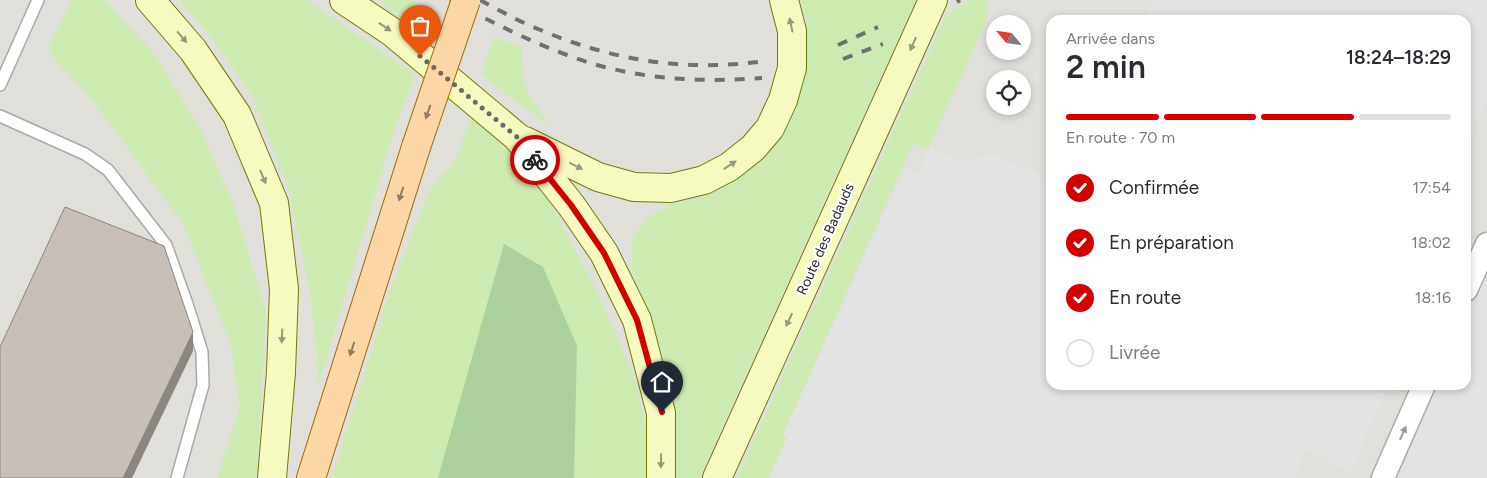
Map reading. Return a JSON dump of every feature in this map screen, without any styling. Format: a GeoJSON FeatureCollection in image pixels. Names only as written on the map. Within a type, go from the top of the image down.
{"type":"FeatureCollection","features":[{"type":"Feature","properties":{"kind":"main road"},"geometry":{"type":"LineString","coordinates":[[150,0],[193,50],[237,115],[274,203],[284,289],[281,372],[272,478]]}},
{"type":"Feature","properties":{"kind":"main road"},"geometry":{"type":"LineString","coordinates":[[344,0],[392,32],[517,137],[571,205],[604,253],[637,320],[662,412],[661,478]]}},
{"type":"Feature","properties":{"kind":"main road"},"geometry":{"type":"LineString","coordinates":[[311,478],[416,147],[466,0]]}},
{"type":"Feature","properties":{"kind":"main road"},"geometry":{"type":"LineString","coordinates":[[517,137],[598,177],[634,188],[671,188],[704,180],[729,167],[753,148],[770,128],[783,100],[792,68],[792,31],[784,0]]}},
{"type":"Feature","properties":{"kind":"main road","name":"Route des Badauds"},"geometry":{"type":"LineString","coordinates":[[717,478],[933,0]]}},
{"type":"Feature","properties":{"kind":"street"},"geometry":{"type":"LineString","coordinates":[[1471,279],[1487,244]]}},
{"type":"Feature","properties":{"kind":"street"},"geometry":{"type":"LineString","coordinates":[[1383,478],[1422,390]]}},
{"type":"Feature","properties":{"kind":"lane"},"geometry":{"type":"LineString","coordinates":[[0,86],[38,0]]}},
{"type":"Feature","properties":{"kind":"lane"},"geometry":{"type":"LineString","coordinates":[[0,116],[85,154],[108,170],[166,245],[202,352],[203,385],[177,478]]}},
{"type":"Feature","properties":{"kind":"shaded area"},"geometry":{"type":"Polygon","coordinates":[[[0,0],[1487,0],[1487,478],[0,478],[0,0]]]}},
{"type":"Feature","properties":{"kind":"shaded area"},"geometry":{"type":"Polygon","coordinates":[[[1155,0],[1487,0],[1487,98],[1471,134],[1471,15],[1148,15],[1155,0]]]}},
{"type":"Feature","properties":{"kind":"shaded area"},"geometry":{"type":"Polygon","coordinates":[[[930,147],[966,162],[991,153],[1046,178],[1046,390],[1386,390],[1350,473],[1307,449],[1294,478],[769,478],[787,438],[783,435],[905,168],[918,174],[930,147]]]}},
{"type":"Feature","properties":{"kind":"shaded area"},"geometry":{"type":"Polygon","coordinates":[[[1487,270],[1487,478],[1394,478],[1434,390],[1471,390],[1471,306],[1487,270]]]}},
{"type":"Feature","properties":{"kind":"green space"},"geometry":{"type":"Polygon","coordinates":[[[71,0],[105,0],[155,55],[200,129],[233,203],[266,312],[256,478],[217,478],[240,406],[230,342],[183,224],[97,106],[51,55],[49,47],[71,0]]]}},
{"type":"Feature","properties":{"kind":"green space"},"geometry":{"type":"Polygon","coordinates":[[[179,0],[307,0],[415,75],[393,134],[319,384],[311,299],[290,192],[250,91],[206,31],[179,0]]]}},
{"type":"Feature","properties":{"kind":"green space"},"geometry":{"type":"Polygon","coordinates":[[[378,0],[411,0],[433,13],[426,38],[378,0]]]}},
{"type":"Feature","properties":{"kind":"green space"},"geometry":{"type":"Polygon","coordinates":[[[801,0],[916,0],[699,478],[674,478],[676,446],[668,373],[651,318],[632,270],[632,240],[648,217],[671,204],[698,199],[747,171],[772,144],[798,85],[808,23],[801,0]]]}},
{"type":"Feature","properties":{"kind":"green space"},"geometry":{"type":"Polygon","coordinates":[[[970,0],[987,0],[986,21],[928,150],[913,144],[783,435],[787,437],[769,478],[737,478],[944,19],[955,9],[970,0]]]}},
{"type":"Feature","properties":{"kind":"green space"},"geometry":{"type":"Polygon","coordinates":[[[494,37],[522,48],[521,68],[529,96],[550,126],[481,75],[494,37]]]}},
{"type":"Feature","properties":{"kind":"green space"},"geometry":{"type":"Polygon","coordinates":[[[472,116],[511,151],[552,206],[599,295],[632,371],[648,432],[648,478],[574,478],[577,345],[445,478],[332,478],[392,285],[428,193],[455,160],[472,116]]]}},
{"type":"Feature","properties":{"kind":"green space"},"geometry":{"type":"Polygon","coordinates":[[[504,244],[543,267],[577,346],[574,478],[438,478],[504,244]]]}},
{"type":"Feature","properties":{"kind":"building"},"geometry":{"type":"Polygon","coordinates":[[[65,207],[164,246],[193,332],[123,478],[0,478],[0,347],[65,207]]]}},
{"type":"Feature","properties":{"kind":"railway"},"geometry":{"type":"LineString","coordinates":[[450,0],[537,43],[590,63],[639,74],[663,77],[712,80],[762,78]]}},
{"type":"Feature","properties":{"kind":"railway"},"geometry":{"type":"LineString","coordinates":[[480,0],[538,29],[566,40],[622,56],[650,61],[706,65],[766,61]]}},
{"type":"Feature","properties":{"kind":"railway"},"geometry":{"type":"LineString","coordinates":[[838,45],[878,27]]}},
{"type":"Feature","properties":{"kind":"railway"},"geometry":{"type":"LineString","coordinates":[[843,59],[883,44]]}},
{"type":"Feature","properties":{"kind":"way so far"},"geometry":{"type":"LineString","coordinates":[[420,56],[517,137],[535,160]]}},
{"type":"Feature","properties":{"kind":"route"},"geometry":{"type":"LineString","coordinates":[[535,160],[571,205],[604,253],[637,320],[662,412]]}}]}
